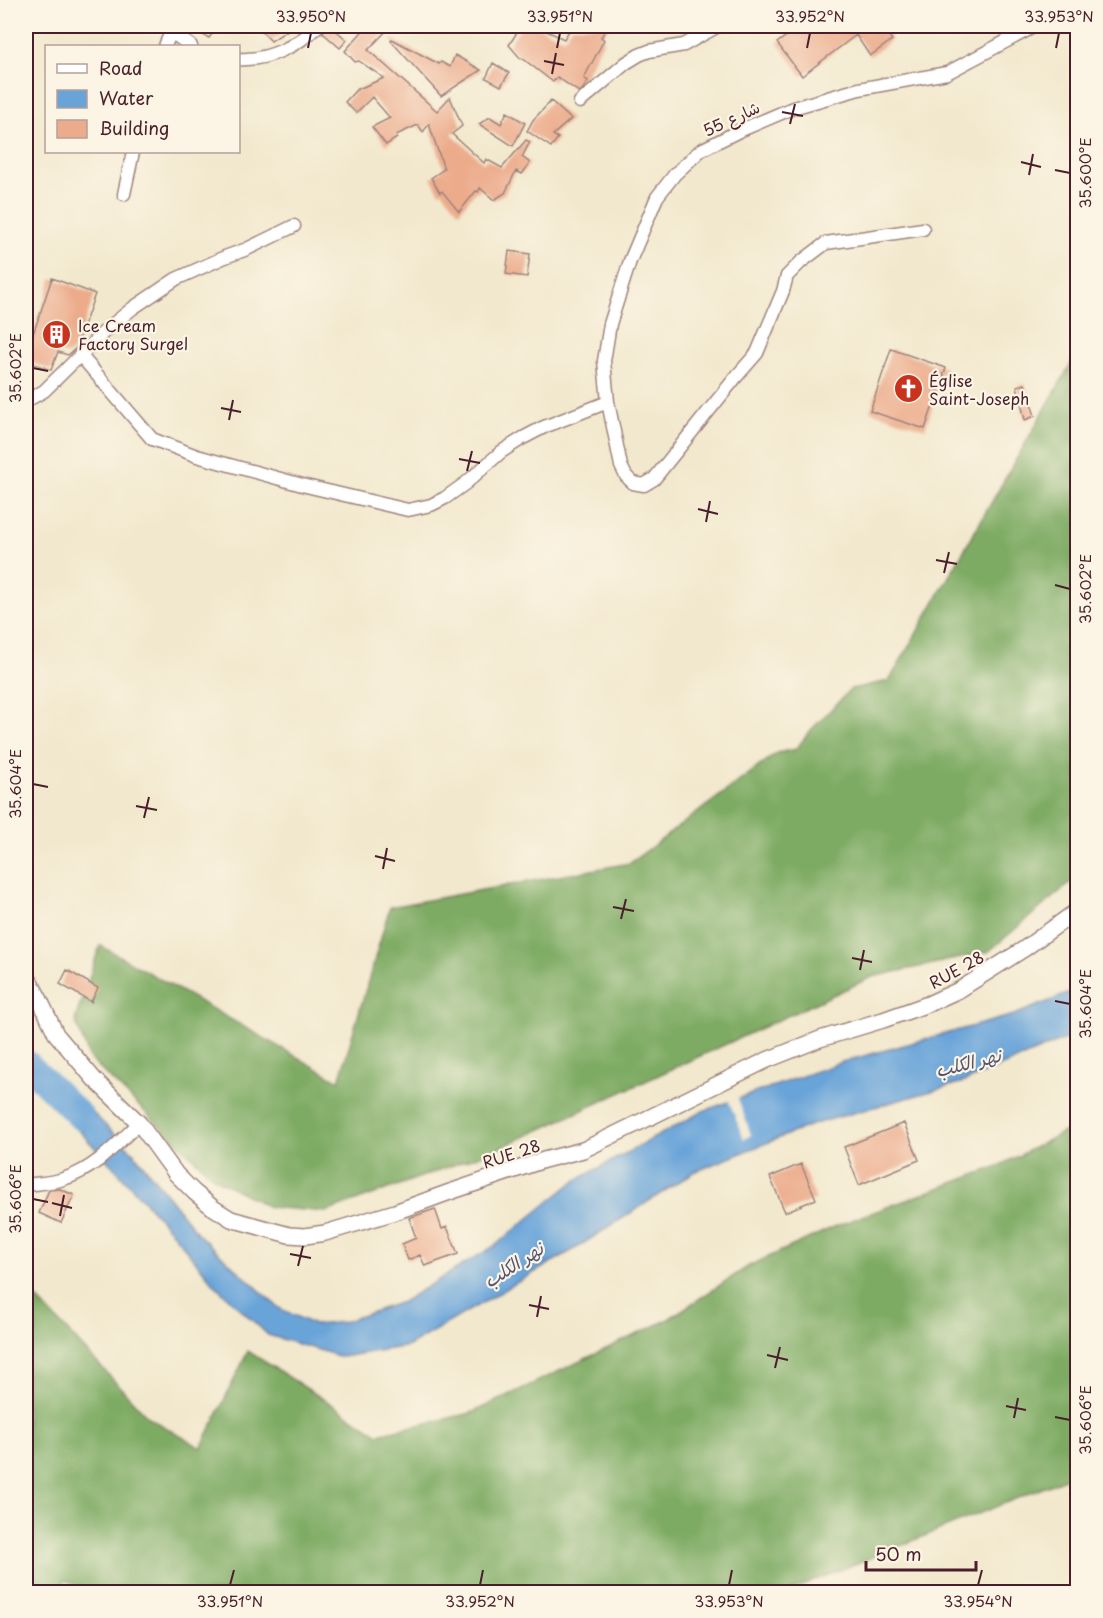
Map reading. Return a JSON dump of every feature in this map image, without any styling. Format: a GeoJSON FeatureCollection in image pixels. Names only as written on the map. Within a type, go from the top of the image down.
{"type":"FeatureCollection","features":[{"type":"Feature","properties":{"kind":"street"},"geometry":{"type":"LineString","coordinates":[[240,59],[250,60],[273,55],[309,34],[318,26]]}},
{"type":"Feature","properties":{"kind":"street"},"geometry":{"type":"LineString","coordinates":[[580,102],[626,63],[639,55],[684,45],[718,26]]}},
{"type":"Feature","properties":{"kind":"street","name":"شارع 55"},"geometry":{"type":"LineString","coordinates":[[922,229],[826,243],[801,261],[787,276],[757,353],[650,483],[638,485],[626,476],[618,454],[608,402],[604,361],[610,324],[630,261],[657,197],[675,174],[701,150],[793,108],[859,89],[947,73],[1035,26]]}},
{"type":"Feature","properties":{"kind":"street"},"geometry":{"type":"LineString","coordinates":[[165,45],[172,29],[190,45]]}},
{"type":"Feature","properties":{"kind":"street"},"geometry":{"type":"LineString","coordinates":[[124,194],[133,153]]}},
{"type":"Feature","properties":{"kind":"street"},"geometry":{"type":"LineString","coordinates":[[26,401],[44,391],[108,328],[176,279],[294,226]]}},
{"type":"Feature","properties":{"kind":"street"},"geometry":{"type":"LineString","coordinates":[[81,356],[152,439],[197,456],[306,486],[408,510],[431,505],[445,498],[501,452],[523,438],[544,427],[608,402]]}},
{"type":"Feature","properties":{"kind":"street","name":"RUE 28"},"geometry":{"type":"LineString","coordinates":[[26,974],[56,1034],[94,1079],[139,1123],[176,1174],[194,1192],[231,1219],[289,1235],[305,1236],[325,1233],[395,1212],[544,1160],[583,1150],[767,1060],[820,1039],[928,1004],[959,990],[1017,954],[1077,910]]}},
{"type":"Feature","properties":{"kind":"street"},"geometry":{"type":"LineString","coordinates":[[26,1185],[62,1180],[95,1163],[139,1123]]}},
{"type":"Feature","properties":{"kind":"green space"},"geometry":{"type":"Polygon","coordinates":[[[1077,356],[1077,877],[988,952],[872,977],[502,1147],[326,1212],[269,1207],[214,1178],[90,1059],[75,1020],[100,945],[339,1081],[390,907],[630,863],[777,753],[796,749],[851,689],[889,681],[1077,356]]]}},
{"type":"Feature","properties":{"kind":"green space"},"geometry":{"type":"Polygon","coordinates":[[[1077,1125],[1077,1474],[788,1592],[93,1592],[65,1580],[60,1592],[26,1592],[26,1287],[148,1417],[201,1448],[248,1351],[378,1434],[471,1413],[667,1320],[749,1266],[836,1226],[1001,1165],[1077,1125]]]}},
{"type":"Feature","properties":{"kind":"water"},"geometry":{"type":"Polygon","coordinates":[[[1077,990],[1077,1034],[964,1082],[814,1124],[694,1172],[573,1250],[408,1346],[342,1357],[268,1335],[215,1285],[170,1230],[49,1099],[63,1084],[133,1152],[198,1234],[279,1308],[314,1325],[343,1322],[402,1302],[496,1245],[573,1182],[703,1111],[842,1062],[1014,1015],[1077,990]]]}},
{"type":"Feature","properties":{"kind":"pier"},"geometry":{"type":"Polygon","coordinates":[[[737,1096],[751,1135],[744,1139],[728,1099],[737,1096]]]}},
{"type":"Feature","properties":{"kind":"building"},"geometry":{"type":"Polygon","coordinates":[[[186,26],[218,26],[209,38],[186,26]]]}},
{"type":"Feature","properties":{"kind":"building"},"geometry":{"type":"Polygon","coordinates":[[[257,26],[294,26],[271,41],[257,26]]]}},
{"type":"Feature","properties":{"kind":"building"},"geometry":{"type":"Polygon","coordinates":[[[326,26],[331,26],[347,40],[340,48],[323,33],[326,26]]]}},
{"type":"Feature","properties":{"kind":"building"},"geometry":{"type":"Polygon","coordinates":[[[367,26],[391,26],[368,50],[437,111],[450,97],[462,126],[452,134],[484,163],[486,159],[502,168],[526,140],[530,142],[522,157],[530,163],[522,174],[516,171],[505,193],[494,200],[480,188],[459,212],[442,191],[440,193],[431,178],[444,169],[429,124],[423,132],[418,125],[396,135],[397,138],[386,145],[372,127],[390,118],[372,97],[356,113],[345,102],[356,90],[384,78],[359,61],[355,62],[345,51],[367,26]]]}},
{"type":"Feature","properties":{"kind":"building"},"geometry":{"type":"Polygon","coordinates":[[[521,26],[536,26],[564,39],[572,26],[609,26],[601,37],[604,40],[584,78],[588,81],[583,89],[579,92],[557,77],[553,82],[521,59],[509,45],[521,26]]]}},
{"type":"Feature","properties":{"kind":"building"},"geometry":{"type":"Polygon","coordinates":[[[800,26],[882,26],[892,40],[870,56],[856,35],[802,76],[777,43],[800,26]]]}},
{"type":"Feature","properties":{"kind":"building"},"geometry":{"type":"Polygon","coordinates":[[[392,39],[439,64],[441,62],[450,67],[455,55],[481,70],[441,96],[391,41],[392,39]]]}},
{"type":"Feature","properties":{"kind":"building"},"geometry":{"type":"Polygon","coordinates":[[[493,63],[509,73],[501,86],[486,78],[493,63]]]}},
{"type":"Feature","properties":{"kind":"building"},"geometry":{"type":"Polygon","coordinates":[[[551,101],[571,119],[553,135],[558,138],[551,147],[527,131],[533,120],[551,101]]]}},
{"type":"Feature","properties":{"kind":"building"},"geometry":{"type":"Polygon","coordinates":[[[507,112],[525,123],[513,146],[479,124],[490,117],[501,124],[507,112]]]}},
{"type":"Feature","properties":{"kind":"building"},"geometry":{"type":"Polygon","coordinates":[[[509,251],[530,254],[527,277],[506,274],[509,251]]]}},
{"type":"Feature","properties":{"kind":"building","name":"Ice Cream Factory Surgel"},"geometry":{"type":"Polygon","coordinates":[[[52,278],[95,294],[76,348],[68,355],[58,352],[51,370],[26,361],[26,355],[52,278]]]}},
{"type":"Feature","properties":{"kind":"building","name":"Église Saint-Joseph"},"geometry":{"type":"Polygon","coordinates":[[[891,349],[946,368],[925,429],[870,411],[891,349]]]}},
{"type":"Feature","properties":{"kind":"building"},"geometry":{"type":"Polygon","coordinates":[[[1025,384],[1035,416],[1025,420],[1017,386],[1025,384]]]}},
{"type":"Feature","properties":{"kind":"building"},"geometry":{"type":"Polygon","coordinates":[[[67,970],[98,988],[91,1002],[60,984],[67,970]]]}},
{"type":"Feature","properties":{"kind":"building"},"geometry":{"type":"Polygon","coordinates":[[[904,1123],[919,1160],[859,1185],[844,1147],[904,1123]]]}},
{"type":"Feature","properties":{"kind":"building"},"geometry":{"type":"Polygon","coordinates":[[[801,1164],[816,1199],[785,1212],[770,1177],[801,1164]]]}},
{"type":"Feature","properties":{"kind":"building"},"geometry":{"type":"Polygon","coordinates":[[[60,1189],[74,1195],[61,1223],[39,1213],[49,1190],[60,1189]]]}},
{"type":"Feature","properties":{"kind":"building"},"geometry":{"type":"Polygon","coordinates":[[[435,1209],[442,1229],[447,1227],[458,1254],[425,1266],[420,1255],[408,1260],[402,1244],[416,1238],[409,1218],[435,1209]]]}},
{"type":"Feature","properties":{"kind":"waterway","name":"نهر الكلب"},"geometry":{"type":"LineString","coordinates":[[26,1063],[81,1117]]}},
{"type":"Feature","properties":{"kind":"place","name":"Ice Cream Factory Surgel"},"geometry":{"type":"Point","coordinates":[57,334]}},
{"type":"Feature","properties":{"kind":"place","name":"Église Saint-Joseph"},"geometry":{"type":"Point","coordinates":[908,389]}}]}
